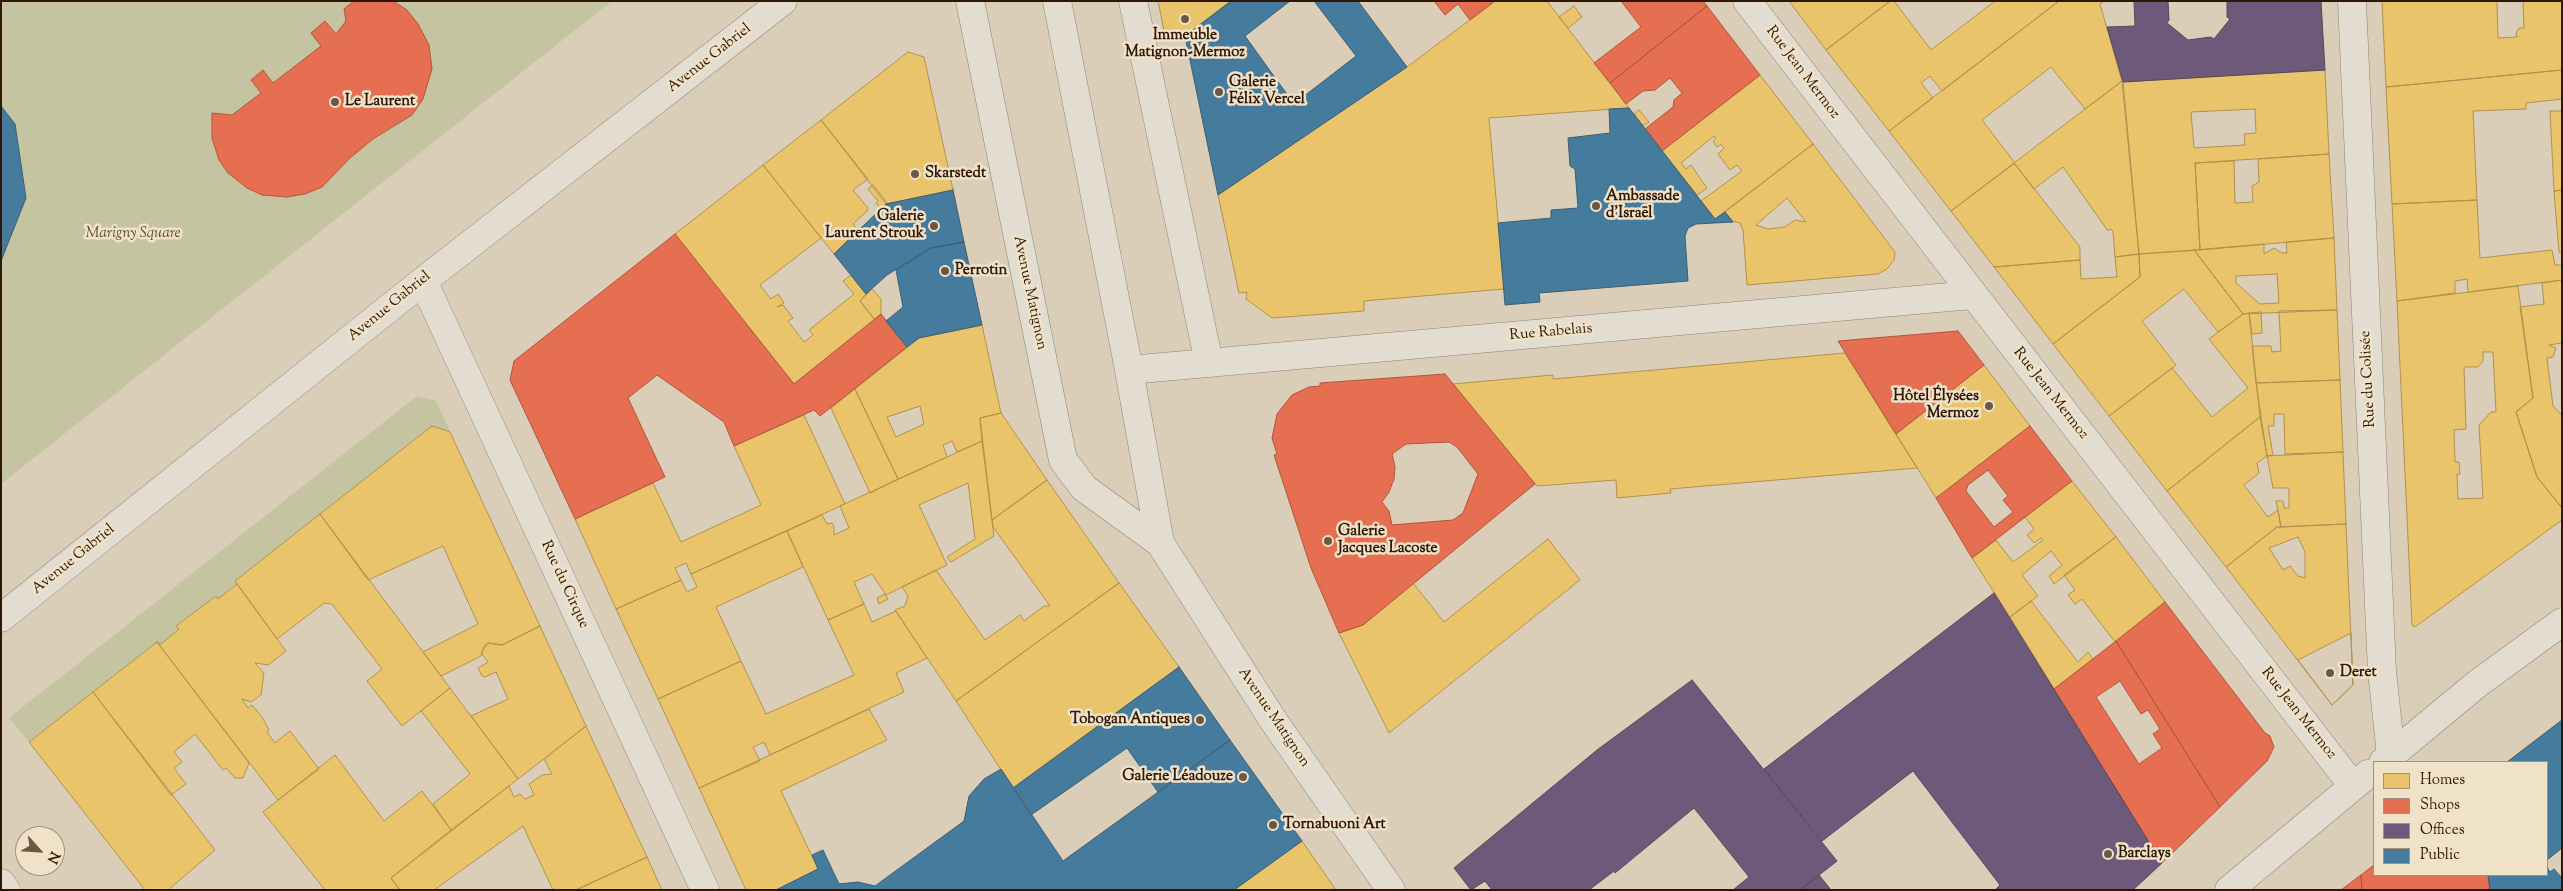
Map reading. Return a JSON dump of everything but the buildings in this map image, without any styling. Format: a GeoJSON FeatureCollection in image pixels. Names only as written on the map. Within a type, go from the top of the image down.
{"type":"FeatureCollection","features":[{"type":"Feature","properties":{"kind":"street","name":"Avenue Gabriel"},"geometry":{"type":"LineString","coordinates":[[1,618],[423,281],[783,1]]}},
{"type":"Feature","properties":{"kind":"street","name":"Avenue Matignon"},"geometry":{"type":"LineString","coordinates":[[970,1],[1063,460],[1084,488],[1160,543],[1274,720],[1391,890]]}},
{"type":"Feature","properties":{"kind":"street","name":"Avenue Matignon"},"geometry":{"type":"LineString","coordinates":[[1057,1],[1129,370],[1160,543]]}},
{"type":"Feature","properties":{"kind":"street"},"geometry":{"type":"LineString","coordinates":[[1133,1],[1208,363]]}},
{"type":"Feature","properties":{"kind":"street","name":"Rue Jean Mermoz"},"geometry":{"type":"LineString","coordinates":[[1747,1],[1972,295],[2353,786]]}},
{"type":"Feature","properties":{"kind":"street","name":"Rue du Colisée"},"geometry":{"type":"LineString","coordinates":[[2352,1],[2382,671],[2383,761]]}},
{"type":"Feature","properties":{"kind":"street","name":"Rue du Cirque"},"geometry":{"type":"LineString","coordinates":[[423,281],[705,890]]}},
{"type":"Feature","properties":{"kind":"street","name":"Rue Rabelais"},"geometry":{"type":"LineString","coordinates":[[1129,370],[1972,295]]}},
{"type":"Feature","properties":{"kind":"street"},"geometry":{"type":"LineString","coordinates":[[2384,761],[2477,684],[2562,622]]}},
{"type":"Feature","properties":{"kind":"street"},"geometry":{"type":"LineString","coordinates":[[2229,890],[2373,770]]}},
{"type":"Feature","properties":{"kind":"street"},"geometry":{"type":"LineString","coordinates":[[2260,890],[2264,859]]}},
{"type":"Feature","properties":{"kind":"street"},"geometry":{"type":"LineString","coordinates":[[1,883],[6,890]]}},
{"type":"Feature","properties":{"kind":"green space","name":"Marigny Square"},"geometry":{"type":"Polygon","coordinates":[[[1,1],[354,1],[343,28],[336,34],[325,22],[321,46],[273,83],[263,71],[251,79],[261,93],[232,115],[212,113],[214,146],[219,160],[228,173],[240,183],[262,195],[287,197],[305,194],[322,187],[350,158],[373,139],[412,115],[423,99],[432,69],[429,45],[413,17],[393,1],[612,1],[1,484],[1,261],[26,198],[15,124],[1,106],[1,1]]]}},
{"type":"Feature","properties":{"kind":"green space"},"geometry":{"type":"Polygon","coordinates":[[[417,396],[436,401],[450,431],[431,427],[235,581],[237,584],[218,599],[216,596],[176,626],[179,629],[161,644],[158,641],[29,742],[9,718],[417,396]]]}},
{"type":"Feature","properties":{"kind":"place","name":"Immeuble Matignon-Mermoz"},"geometry":{"type":"Point","coordinates":[1185,19]}},
{"type":"Feature","properties":{"kind":"place","name":"Galerie Félix Vercel"},"geometry":{"type":"Point","coordinates":[1219,92]}},
{"type":"Feature","properties":{"kind":"place","name":"Le Laurent"},"geometry":{"type":"Point","coordinates":[335,102]}},
{"type":"Feature","properties":{"kind":"place","name":"Skarstedt"},"geometry":{"type":"Point","coordinates":[915,174]}},
{"type":"Feature","properties":{"kind":"place","name":"Ambassade d'Israël"},"geometry":{"type":"Point","coordinates":[1596,206]}},
{"type":"Feature","properties":{"kind":"place","name":"Galerie Laurent Strouk"},"geometry":{"type":"Point","coordinates":[934,226]}},
{"type":"Feature","properties":{"kind":"place","name":"Perrotin"},"geometry":{"type":"Point","coordinates":[945,271]}},
{"type":"Feature","properties":{"kind":"place","name":"Hôtel Élysées Mermoz"},"geometry":{"type":"Point","coordinates":[1989,406]}},
{"type":"Feature","properties":{"kind":"place","name":"Galerie Jacques Lacoste"},"geometry":{"type":"Point","coordinates":[1328,541]}},
{"type":"Feature","properties":{"kind":"place","name":"Deret"},"geometry":{"type":"Point","coordinates":[2330,673]}},
{"type":"Feature","properties":{"kind":"place","name":"Tobogan Antiques"},"geometry":{"type":"Point","coordinates":[1200,720]}},
{"type":"Feature","properties":{"kind":"place","name":"Galerie Léadouze"},"geometry":{"type":"Point","coordinates":[1243,777]}},
{"type":"Feature","properties":{"kind":"place","name":"Tornabuoni Art"},"geometry":{"type":"Point","coordinates":[1273,825]}},
{"type":"Feature","properties":{"kind":"place","name":"Barclays"},"geometry":{"type":"Point","coordinates":[2108,854]}}]}
